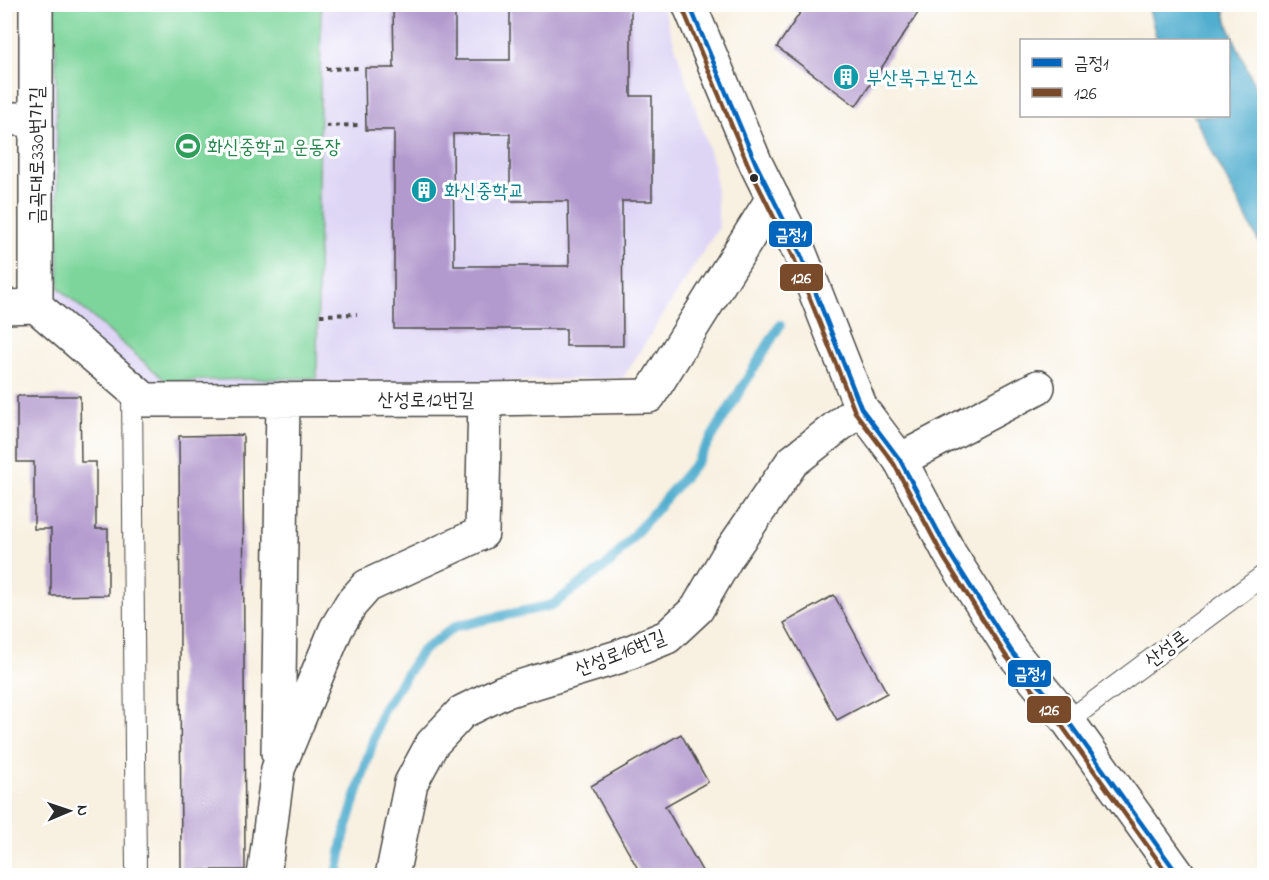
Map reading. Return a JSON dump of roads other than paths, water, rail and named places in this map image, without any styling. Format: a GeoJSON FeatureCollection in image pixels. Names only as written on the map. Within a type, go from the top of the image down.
{"type":"FeatureCollection","features":[{"type":"Feature","properties":{"kind":"street","name":"금곡대로330번가길"},"geometry":{"type":"LineString","coordinates":[[20,306],[20,119],[36,4]]}},
{"type":"Feature","properties":{"kind":"street"},"geometry":{"type":"LineString","coordinates":[[689,4],[756,164],[800,253],[861,408],[900,460],[950,554],[1012,652],[1068,721],[1179,876]]}},
{"type":"Feature","properties":{"kind":"street","name":"산성로12번길"},"geometry":{"type":"LineString","coordinates":[[20,306],[145,400],[650,396],[773,198]]}},
{"type":"Feature","properties":{"kind":"street"},"geometry":{"type":"LineString","coordinates":[[900,460],[1038,387]]}},
{"type":"Feature","properties":{"kind":"street"},"geometry":{"type":"LineString","coordinates":[[264,876],[278,769],[283,399]]}},
{"type":"Feature","properties":{"kind":"street"},"geometry":{"type":"LineString","coordinates":[[278,769],[336,629],[351,604],[368,586],[482,533],[485,399]]}},
{"type":"Feature","properties":{"kind":"street","name":"산성로16번길"},"geometry":{"type":"LineString","coordinates":[[392,876],[411,783],[432,744],[462,712],[503,692],[618,657],[667,637],[697,609],[727,557],[792,462],[861,408]]}},
{"type":"Feature","properties":{"kind":"lane"},"geometry":{"type":"LineString","coordinates":[[132,389],[136,872],[134,876]]}},
{"type":"Feature","properties":{"kind":"lane","name":"산성로"},"geometry":{"type":"LineString","coordinates":[[1068,721],[1264,575]]}},
{"type":"Feature","properties":{"kind":"water"},"geometry":{"type":"Polygon","coordinates":[[[1148,5],[1223,5],[1229,28],[1264,106],[1264,252],[1195,117],[1230,117],[1230,39],[1157,39],[1148,5]]]}},
{"type":"Feature","properties":{"kind":"waterway"},"geometry":{"type":"LineString","coordinates":[[337,876],[344,836],[382,711],[422,651],[456,626],[552,605],[610,563],[696,463],[780,325]]}},
{"type":"Feature","properties":{"kind":"place","name":"부산북구보건소"},"geometry":{"type":"Point","coordinates":[846,77]}},
{"type":"Feature","properties":{"kind":"place","name":"화신중학교 운동장"},"geometry":{"type":"Point","coordinates":[188,146]}},
{"type":"Feature","properties":{"kind":"place","name":"화신중학교"},"geometry":{"type":"Point","coordinates":[424,190]}}]}
